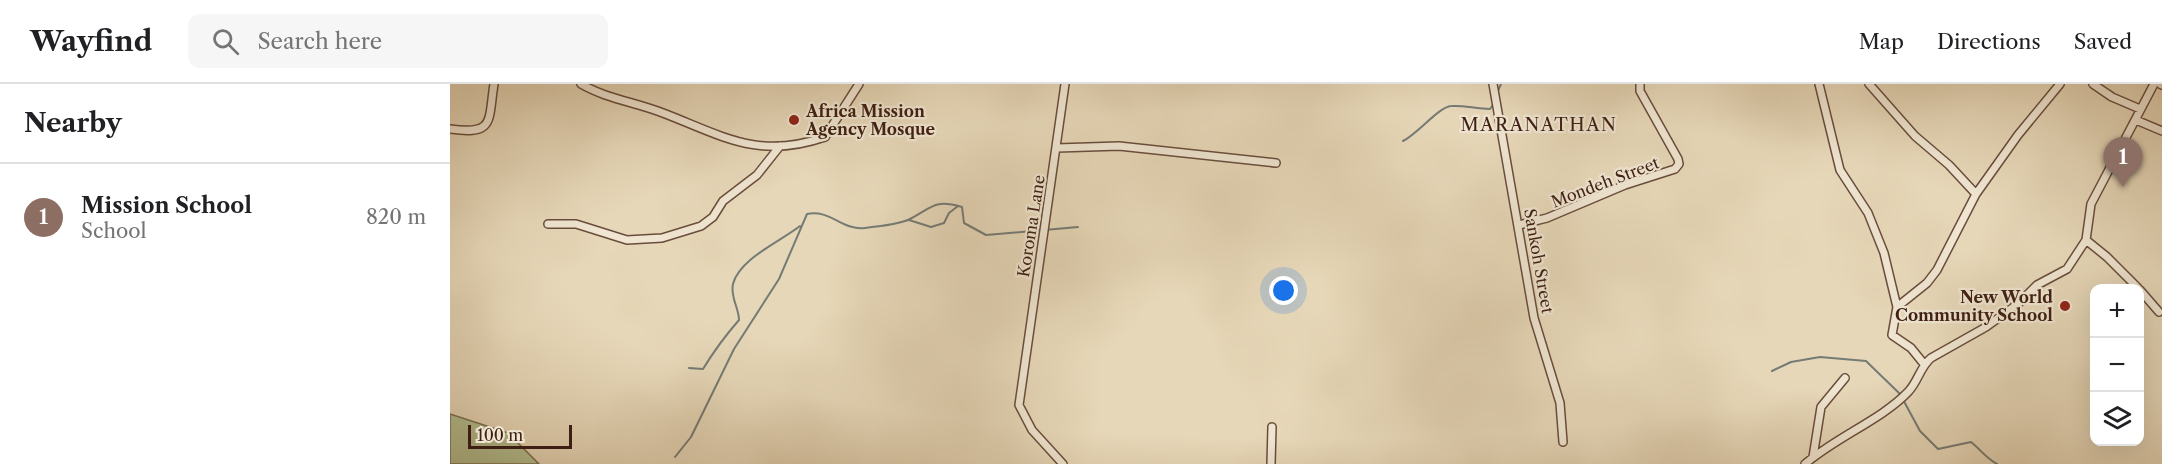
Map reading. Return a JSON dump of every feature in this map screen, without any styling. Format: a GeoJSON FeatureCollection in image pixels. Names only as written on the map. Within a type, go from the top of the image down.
{"type":"FeatureCollection","features":[{"type":"Feature","properties":{"kind":"street"},"geometry":{"type":"LineString","coordinates":[[450,129],[472,132],[483,129],[488,121],[495,84]]}},
{"type":"Feature","properties":{"kind":"street"},"geometry":{"type":"LineString","coordinates":[[581,84],[601,95],[661,112],[734,142],[780,146],[825,137],[860,84]]}},
{"type":"Feature","properties":{"kind":"street","name":"Koroma Lane"},"geometry":{"type":"LineString","coordinates":[[1063,464],[1032,430],[1019,405],[1065,84]]}},
{"type":"Feature","properties":{"kind":"street","name":"Sankoh Street"},"geometry":{"type":"LineString","coordinates":[[1493,84],[1520,225],[1534,318],[1560,403],[1563,442]]}},
{"type":"Feature","properties":{"kind":"street","name":"Mondeh Street"},"geometry":{"type":"LineString","coordinates":[[1520,225],[1547,218],[1625,185],[1675,169],[1678,159],[1640,91],[1640,84]]}},
{"type":"Feature","properties":{"kind":"street"},"geometry":{"type":"LineString","coordinates":[[1819,84],[1837,162],[1857,192],[1878,235],[1897,307],[1892,335],[1911,348],[1924,364]]}},
{"type":"Feature","properties":{"kind":"street"},"geometry":{"type":"LineString","coordinates":[[1869,84],[1915,136],[1949,165],[1976,194]]}},
{"type":"Feature","properties":{"kind":"street"},"geometry":{"type":"LineString","coordinates":[[1897,307],[1919,290],[1937,270],[1976,194],[2018,135],[2060,84]]}},
{"type":"Feature","properties":{"kind":"street"},"geometry":{"type":"LineString","coordinates":[[2093,84],[2112,97],[2140,109]]}},
{"type":"Feature","properties":{"kind":"street"},"geometry":{"type":"LineString","coordinates":[[1806,464],[1908,392],[1924,364],[2007,313],[2037,285],[2067,269],[2085,240],[2091,204],[2154,84]]}},
{"type":"Feature","properties":{"kind":"street"},"geometry":{"type":"LineString","coordinates":[[2136,120],[2162,131]]}},
{"type":"Feature","properties":{"kind":"street"},"geometry":{"type":"LineString","coordinates":[[548,224],[576,224],[615,237],[637,240],[662,238],[700,226],[712,217],[723,201],[757,175],[780,146]]}},
{"type":"Feature","properties":{"kind":"street"},"geometry":{"type":"LineString","coordinates":[[1057,148],[1119,146],[1276,163]]}},
{"type":"Feature","properties":{"kind":"street"},"geometry":{"type":"LineString","coordinates":[[2085,240],[2107,257],[2134,284]]}},
{"type":"Feature","properties":{"kind":"street"},"geometry":{"type":"LineString","coordinates":[[2144,295],[2159,312]]}},
{"type":"Feature","properties":{"kind":"street"},"geometry":{"type":"LineString","coordinates":[[1813,458],[1821,407],[1845,378]]}},
{"type":"Feature","properties":{"kind":"street"},"geometry":{"type":"LineString","coordinates":[[1271,464],[1272,427]]}},
{"type":"Feature","properties":{"kind":"green space"},"geometry":{"type":"Polygon","coordinates":[[[450,414],[508,433],[539,464],[450,464],[450,414]]]}},
{"type":"Feature","properties":{"kind":"waterway"},"geometry":{"type":"LineString","coordinates":[[1497,93],[1501,84]]}},
{"type":"Feature","properties":{"kind":"waterway"},"geometry":{"type":"LineString","coordinates":[[1403,141],[1447,107],[1490,109],[1495,102]]}},
{"type":"Feature","properties":{"kind":"waterway"},"geometry":{"type":"LineString","coordinates":[[675,457],[691,437],[734,349],[779,279],[807,214],[823,214],[850,226],[865,228],[900,223],[934,206],[945,204],[962,207],[964,223],[986,235],[1078,227]]}},
{"type":"Feature","properties":{"kind":"waterway"},"geometry":{"type":"LineString","coordinates":[[909,220],[931,227],[944,223],[949,213],[958,206]]}},
{"type":"Feature","properties":{"kind":"waterway"},"geometry":{"type":"LineString","coordinates":[[689,368],[703,369],[739,320],[732,289],[743,266],[800,226]]}},
{"type":"Feature","properties":{"kind":"waterway"},"geometry":{"type":"LineString","coordinates":[[1772,371],[1791,362],[1820,357],[1866,361],[1900,394],[1920,431],[1938,449],[1971,442],[1997,464]]}},
{"type":"Feature","properties":{"kind":"place","name":"Africa Mission Agency Mosque"},"geometry":{"type":"Point","coordinates":[794,120]}},
{"type":"Feature","properties":{"kind":"place","name":"Mission School"},"geometry":{"type":"Point","coordinates":[2123,187]}},
{"type":"Feature","properties":{"kind":"place","name":"New World Community School"},"geometry":{"type":"Point","coordinates":[2065,306]}},
{"type":"Feature","properties":{"kind":"district","name":"MARANATHAN"},"geometry":{"type":"Point","coordinates":[1539,125]}}]}
